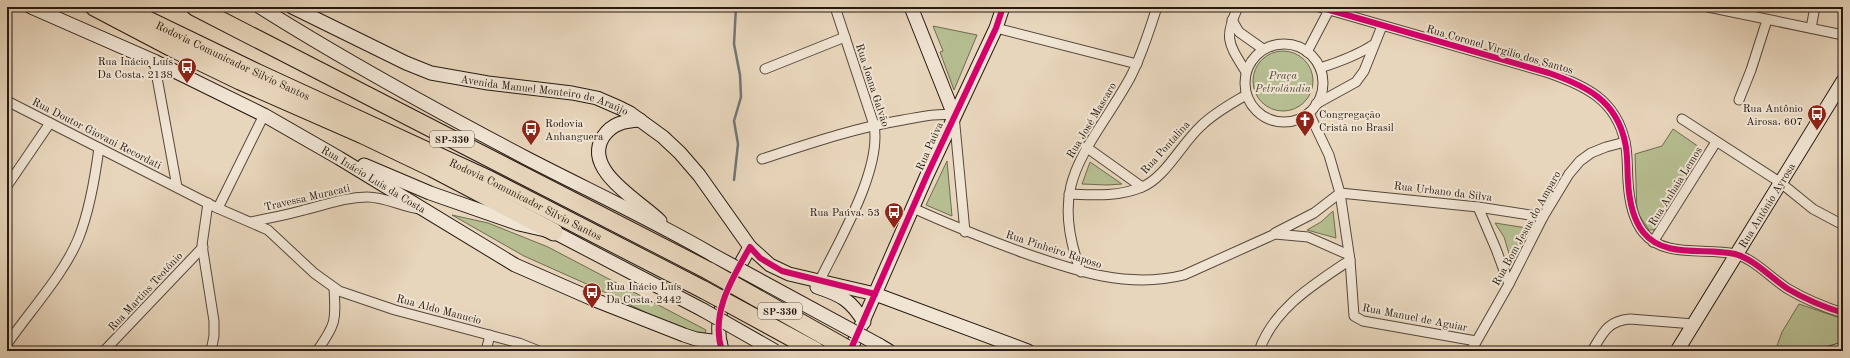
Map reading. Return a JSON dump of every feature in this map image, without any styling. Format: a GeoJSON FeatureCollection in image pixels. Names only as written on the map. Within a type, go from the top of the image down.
{"type":"FeatureCollection","features":[{"type":"Feature","properties":{"kind":"highway"},"geometry":{"type":"LineString","coordinates":[[94,7],[220,71],[363,135],[554,232]]}},
{"type":"Feature","properties":{"kind":"highway","name":"Rodovia Comunicador Silvio Santos"},"geometry":{"type":"LineString","coordinates":[[121,7],[260,74],[488,179],[704,290],[816,351]]}},
{"type":"Feature","properties":{"kind":"highway","name":"Rodovia Comunicador Silvio Santos"},"geometry":{"type":"LineString","coordinates":[[195,7],[711,263],[850,351]]}},
{"type":"Feature","properties":{"kind":"main road","name":"Rua Inácio Luis da Costa"},"geometry":{"type":"LineString","coordinates":[[31,7],[172,69],[264,115],[382,183],[422,209],[515,264],[595,300],[684,335],[721,347]]}},
{"type":"Feature","properties":{"kind":"main road"},"geometry":{"type":"LineString","coordinates":[[260,7],[388,84],[528,159],[670,230]]}},
{"type":"Feature","properties":{"kind":"main road","name":"Avenida Manuel Monteiro de Araújo"},"geometry":{"type":"LineString","coordinates":[[292,7],[400,60],[431,73],[457,78],[572,93],[591,97],[625,111],[663,137],[680,153],[699,175],[750,247],[770,265],[790,274]]}},
{"type":"Feature","properties":{"kind":"main road"},"geometry":{"type":"LineString","coordinates":[[910,7],[954,115]]}},
{"type":"Feature","properties":{"kind":"main road","name":"Rua Paúva"},"geometry":{"type":"LineString","coordinates":[[850,351],[954,115],[996,28],[1003,7]]}},
{"type":"Feature","properties":{"kind":"main road","name":"Rua Antônio Ayrosa"},"geometry":{"type":"LineString","coordinates":[[1677,351],[1735,254],[1781,183],[1839,99],[1843,81]]}},
{"type":"Feature","properties":{"kind":"main road"},"geometry":{"type":"LineString","coordinates":[[640,120],[622,122],[607,131],[599,147],[600,162],[608,176],[646,207],[670,230],[711,263],[884,348]]}},
{"type":"Feature","properties":{"kind":"main road"},"geometry":{"type":"LineString","coordinates":[[339,158],[357,162],[430,192],[519,224],[554,232],[703,310],[775,351]]}},
{"type":"Feature","properties":{"kind":"main road"},"geometry":{"type":"LineString","coordinates":[[721,347],[718,319],[721,308],[733,279],[750,247]]}},
{"type":"Feature","properties":{"kind":"main road"},"geometry":{"type":"LineString","coordinates":[[790,274],[876,294],[1028,351]]}},
{"type":"Feature","properties":{"kind":"main road"},"geometry":{"type":"LineString","coordinates":[[790,274],[800,280],[846,299],[857,310],[864,322],[875,309],[882,306],[905,304]]}},
{"type":"Feature","properties":{"kind":"street","name":"Rua Joana Galvão"},"geometry":{"type":"LineString","coordinates":[[820,280],[870,171],[876,136],[874,125],[835,7]]}},
{"type":"Feature","properties":{"kind":"street","name":"Rua José Mascaro"},"geometry":{"type":"LineString","coordinates":[[1082,272],[1069,232],[1069,194],[1077,165],[1086,147],[1137,64],[1157,7]]}},
{"type":"Feature","properties":{"kind":"street"},"geometry":{"type":"LineString","coordinates":[[1238,7],[1229,27],[1230,43],[1246,72]]}},
{"type":"Feature","properties":{"kind":"street","name":"Rua Coronel Virgilio dos Santos"},"geometry":{"type":"LineString","coordinates":[[1319,7],[1576,82],[1596,94],[1608,106],[1619,122],[1626,142],[1628,190],[1632,209],[1637,223],[1653,242]]}},
{"type":"Feature","properties":{"kind":"street"},"geometry":{"type":"LineString","coordinates":[[1708,7],[1748,11],[1766,20],[1843,35]]}},
{"type":"Feature","properties":{"kind":"street"},"geometry":{"type":"LineString","coordinates":[[1811,28],[1815,7]]}},
{"type":"Feature","properties":{"kind":"street"},"geometry":{"type":"LineString","coordinates":[[1307,52],[1328,10]]}},
{"type":"Feature","properties":{"kind":"street"},"geometry":{"type":"LineString","coordinates":[[1232,20],[1239,32],[1263,49]]}},
{"type":"Feature","properties":{"kind":"street"},"geometry":{"type":"LineString","coordinates":[[1739,100],[1751,70],[1766,20]]}},
{"type":"Feature","properties":{"kind":"street"},"geometry":{"type":"LineString","coordinates":[[1316,104],[1356,82],[1364,72],[1373,45],[1382,26]]}},
{"type":"Feature","properties":{"kind":"street"},"geometry":{"type":"LineString","coordinates":[[996,28],[1137,64]]}},
{"type":"Feature","properties":{"kind":"street"},"geometry":{"type":"LineString","coordinates":[[765,69],[845,37]]}},
{"type":"Feature","properties":{"kind":"street"},"geometry":{"type":"LineString","coordinates":[[1285,44],[1297,46],[1307,52],[1320,68],[1323,80],[1321,93],[1316,104],[1308,113],[1298,119],[1285,122],[1273,120],[1257,110],[1246,95],[1244,84],[1246,72],[1252,59],[1263,49],[1274,45],[1285,44]]}},
{"type":"Feature","properties":{"kind":"street"},"geometry":{"type":"LineString","coordinates":[[1320,68],[1341,62],[1373,45]]}},
{"type":"Feature","properties":{"kind":"street"},"geometry":{"type":"LineString","coordinates":[[154,61],[177,187]]}},
{"type":"Feature","properties":{"kind":"street"},"geometry":{"type":"LineString","coordinates":[[159,88],[165,74],[172,69]]}},
{"type":"Feature","properties":{"kind":"street","name":"Rua Pontalina"},"geometry":{"type":"LineString","coordinates":[[1069,194],[1121,193],[1142,187],[1160,174],[1201,126],[1217,113],[1246,95]]}},
{"type":"Feature","properties":{"kind":"street","name":"Rua Doutor Giovani Recordati"},"geometry":{"type":"LineString","coordinates":[[7,101],[218,208],[251,222]]}},
{"type":"Feature","properties":{"kind":"street","name":"Rua Manuel de Aguiar"},"geometry":{"type":"LineString","coordinates":[[1308,113],[1329,155],[1340,193],[1350,258],[1354,313],[1356,318],[1476,341]]}},
{"type":"Feature","properties":{"kind":"street"},"geometry":{"type":"LineString","coordinates":[[762,159],[815,141],[874,125],[939,114],[954,115],[965,232]]}},
{"type":"Feature","properties":{"kind":"street"},"geometry":{"type":"LineString","coordinates":[[218,208],[264,115]]}},
{"type":"Feature","properties":{"kind":"street"},"geometry":{"type":"LineString","coordinates":[[1682,119],[1781,183],[1813,209],[1843,225]]}},
{"type":"Feature","properties":{"kind":"street"},"geometry":{"type":"LineString","coordinates":[[7,186],[50,123]]}},
{"type":"Feature","properties":{"kind":"street","name":"Rua Bom Jesus do Amparo"},"geometry":{"type":"LineString","coordinates":[[1471,351],[1509,284],[1543,216],[1569,174],[1580,161],[1601,149],[1626,142]]}},
{"type":"Feature","properties":{"kind":"street","name":"Rua Anhaia Lemos"},"geometry":{"type":"LineString","coordinates":[[1653,242],[1716,142]]}},
{"type":"Feature","properties":{"kind":"street"},"geometry":{"type":"LineString","coordinates":[[1086,147],[1142,187]]}},
{"type":"Feature","properties":{"kind":"street"},"geometry":{"type":"LineString","coordinates":[[7,344],[59,273],[79,238],[95,180],[99,148]]}},
{"type":"Feature","properties":{"kind":"street"},"geometry":{"type":"LineString","coordinates":[[368,197],[382,183]]}},
{"type":"Feature","properties":{"kind":"street"},"geometry":{"type":"LineString","coordinates":[[1274,234],[1314,213],[1340,193]]}},
{"type":"Feature","properties":{"kind":"street","name":"Rua Urbano da Silva"},"geometry":{"type":"LineString","coordinates":[[1340,193],[1478,207],[1543,216]]}},
{"type":"Feature","properties":{"kind":"street","name":"Travessa Muracati"},"geometry":{"type":"LineString","coordinates":[[251,222],[343,200],[368,197],[388,200],[408,208],[422,209]]}},
{"type":"Feature","properties":{"kind":"street"},"geometry":{"type":"LineString","coordinates":[[208,203],[203,247],[214,321],[214,336],[211,351]]}},
{"type":"Feature","properties":{"kind":"street"},"geometry":{"type":"LineString","coordinates":[[1478,207],[1509,284]]}},
{"type":"Feature","properties":{"kind":"street","name":"Rua Pinheiro Raposo"},"geometry":{"type":"LineString","coordinates":[[913,208],[965,232],[1100,277],[1132,280],[1169,278],[1184,275],[1274,234],[1308,237],[1350,258]]}},
{"type":"Feature","properties":{"kind":"street","name":"Rua Aldo Manucio"},"geometry":{"type":"LineString","coordinates":[[251,222],[272,234],[314,273],[334,288],[355,297],[395,310],[519,343],[539,351]]}},
{"type":"Feature","properties":{"kind":"street"},"geometry":{"type":"LineString","coordinates":[[1653,242],[1669,248],[1735,254],[1749,261],[1788,289],[1808,300],[1843,313]]}},
{"type":"Feature","properties":{"kind":"street","name":"Rua Martins Teotônio"},"geometry":{"type":"LineString","coordinates":[[104,351],[159,291],[203,247]]}},
{"type":"Feature","properties":{"kind":"street"},"geometry":{"type":"LineString","coordinates":[[1259,351],[1266,333],[1284,310],[1310,287],[1350,258]]}},
{"type":"Feature","properties":{"kind":"street"},"geometry":{"type":"LineString","coordinates":[[316,351],[332,329],[335,320],[334,288]]}},
{"type":"Feature","properties":{"kind":"street"},"geometry":{"type":"LineString","coordinates":[[1592,351],[1605,330],[1619,320],[1630,319],[1694,324]]}},
{"type":"Feature","properties":{"kind":"street"},"geometry":{"type":"LineString","coordinates":[[486,351],[490,335]]}},
{"type":"Feature","properties":{"kind":"green space"},"geometry":{"type":"Polygon","coordinates":[[[933,26],[977,35],[954,90],[940,52],[943,51],[933,26]]]}},
{"type":"Feature","properties":{"kind":"green space","name":"Praça Petrolândia"},"geometry":{"type":"Polygon","coordinates":[[[1277,51],[1289,51],[1300,56],[1308,64],[1313,75],[1311,93],[1300,106],[1289,111],[1277,111],[1266,106],[1258,98],[1253,87],[1253,75],[1258,64],[1266,56],[1277,51]]]}},
{"type":"Feature","properties":{"kind":"green space"},"geometry":{"type":"Polygon","coordinates":[[[1673,129],[1702,149],[1704,153],[1655,230],[1649,230],[1637,212],[1635,154],[1662,146],[1673,129]]]}},
{"type":"Feature","properties":{"kind":"green space"},"geometry":{"type":"Polygon","coordinates":[[[947,161],[952,216],[926,205],[947,161]]]}},
{"type":"Feature","properties":{"kind":"green space"},"geometry":{"type":"Polygon","coordinates":[[[1090,162],[1122,184],[1082,184],[1090,162]]]}},
{"type":"Feature","properties":{"kind":"green space"},"geometry":{"type":"Polygon","coordinates":[[[1333,211],[1336,238],[1307,230],[1321,222],[1333,211]]]}},
{"type":"Feature","properties":{"kind":"green space"},"geometry":{"type":"Polygon","coordinates":[[[452,215],[488,223],[548,247],[706,330],[704,336],[655,317],[600,290],[524,256],[452,215]]]}},
{"type":"Feature","properties":{"kind":"green space"},"geometry":{"type":"Polygon","coordinates":[[[1495,223],[1527,228],[1512,257],[1510,257],[1504,237],[1495,223]]]}},
{"type":"Feature","properties":{"kind":"green space"},"geometry":{"type":"Polygon","coordinates":[[[1799,304],[1843,319],[1843,343],[1813,351],[1775,351],[1782,332],[1799,304]]]}},
{"type":"Feature","properties":{"kind":"waterway"},"geometry":{"type":"LineString","coordinates":[[734,180],[738,144],[734,121],[741,97],[740,75],[734,44],[736,7]]}},
{"type":"Feature","properties":{"kind":"cycle path"},"geometry":{"type":"LineString","coordinates":[[850,351],[927,175],[996,28],[1003,7]]}},
{"type":"Feature","properties":{"kind":"cycle path"},"geometry":{"type":"LineString","coordinates":[[1319,7],[1549,73],[1587,89],[1607,105],[1615,115],[1621,128],[1626,147],[1630,201],[1639,227],[1652,240],[1662,246],[1673,249],[1723,252],[1742,256],[1756,264],[1794,293],[1843,313]]}},
{"type":"Feature","properties":{"kind":"cycle path"},"geometry":{"type":"LineString","coordinates":[[722,351],[719,337],[721,310],[730,284],[750,247],[760,258],[782,271],[875,294]]}},
{"type":"Feature","properties":{"kind":"place","name":"Rua Inácio Luís Da Costa, 2138"},"geometry":{"type":"Point","coordinates":[187,84]}},
{"type":"Feature","properties":{"kind":"place","name":"Rua Antônio Airosa, 607"},"geometry":{"type":"Point","coordinates":[1817,131]}},
{"type":"Feature","properties":{"kind":"place","name":"Congregação Cristã no Brasil"},"geometry":{"type":"Point","coordinates":[1305,137]}},
{"type":"Feature","properties":{"kind":"place","name":"Rodovia Anhanguera"},"geometry":{"type":"Point","coordinates":[531,146]}},
{"type":"Feature","properties":{"kind":"place","name":"Rua Paúva, 53"},"geometry":{"type":"Point","coordinates":[894,229]}},
{"type":"Feature","properties":{"kind":"place","name":"Rua Inácio Luís Da Costa, 2442"},"geometry":{"type":"Point","coordinates":[592,309]}}]}
